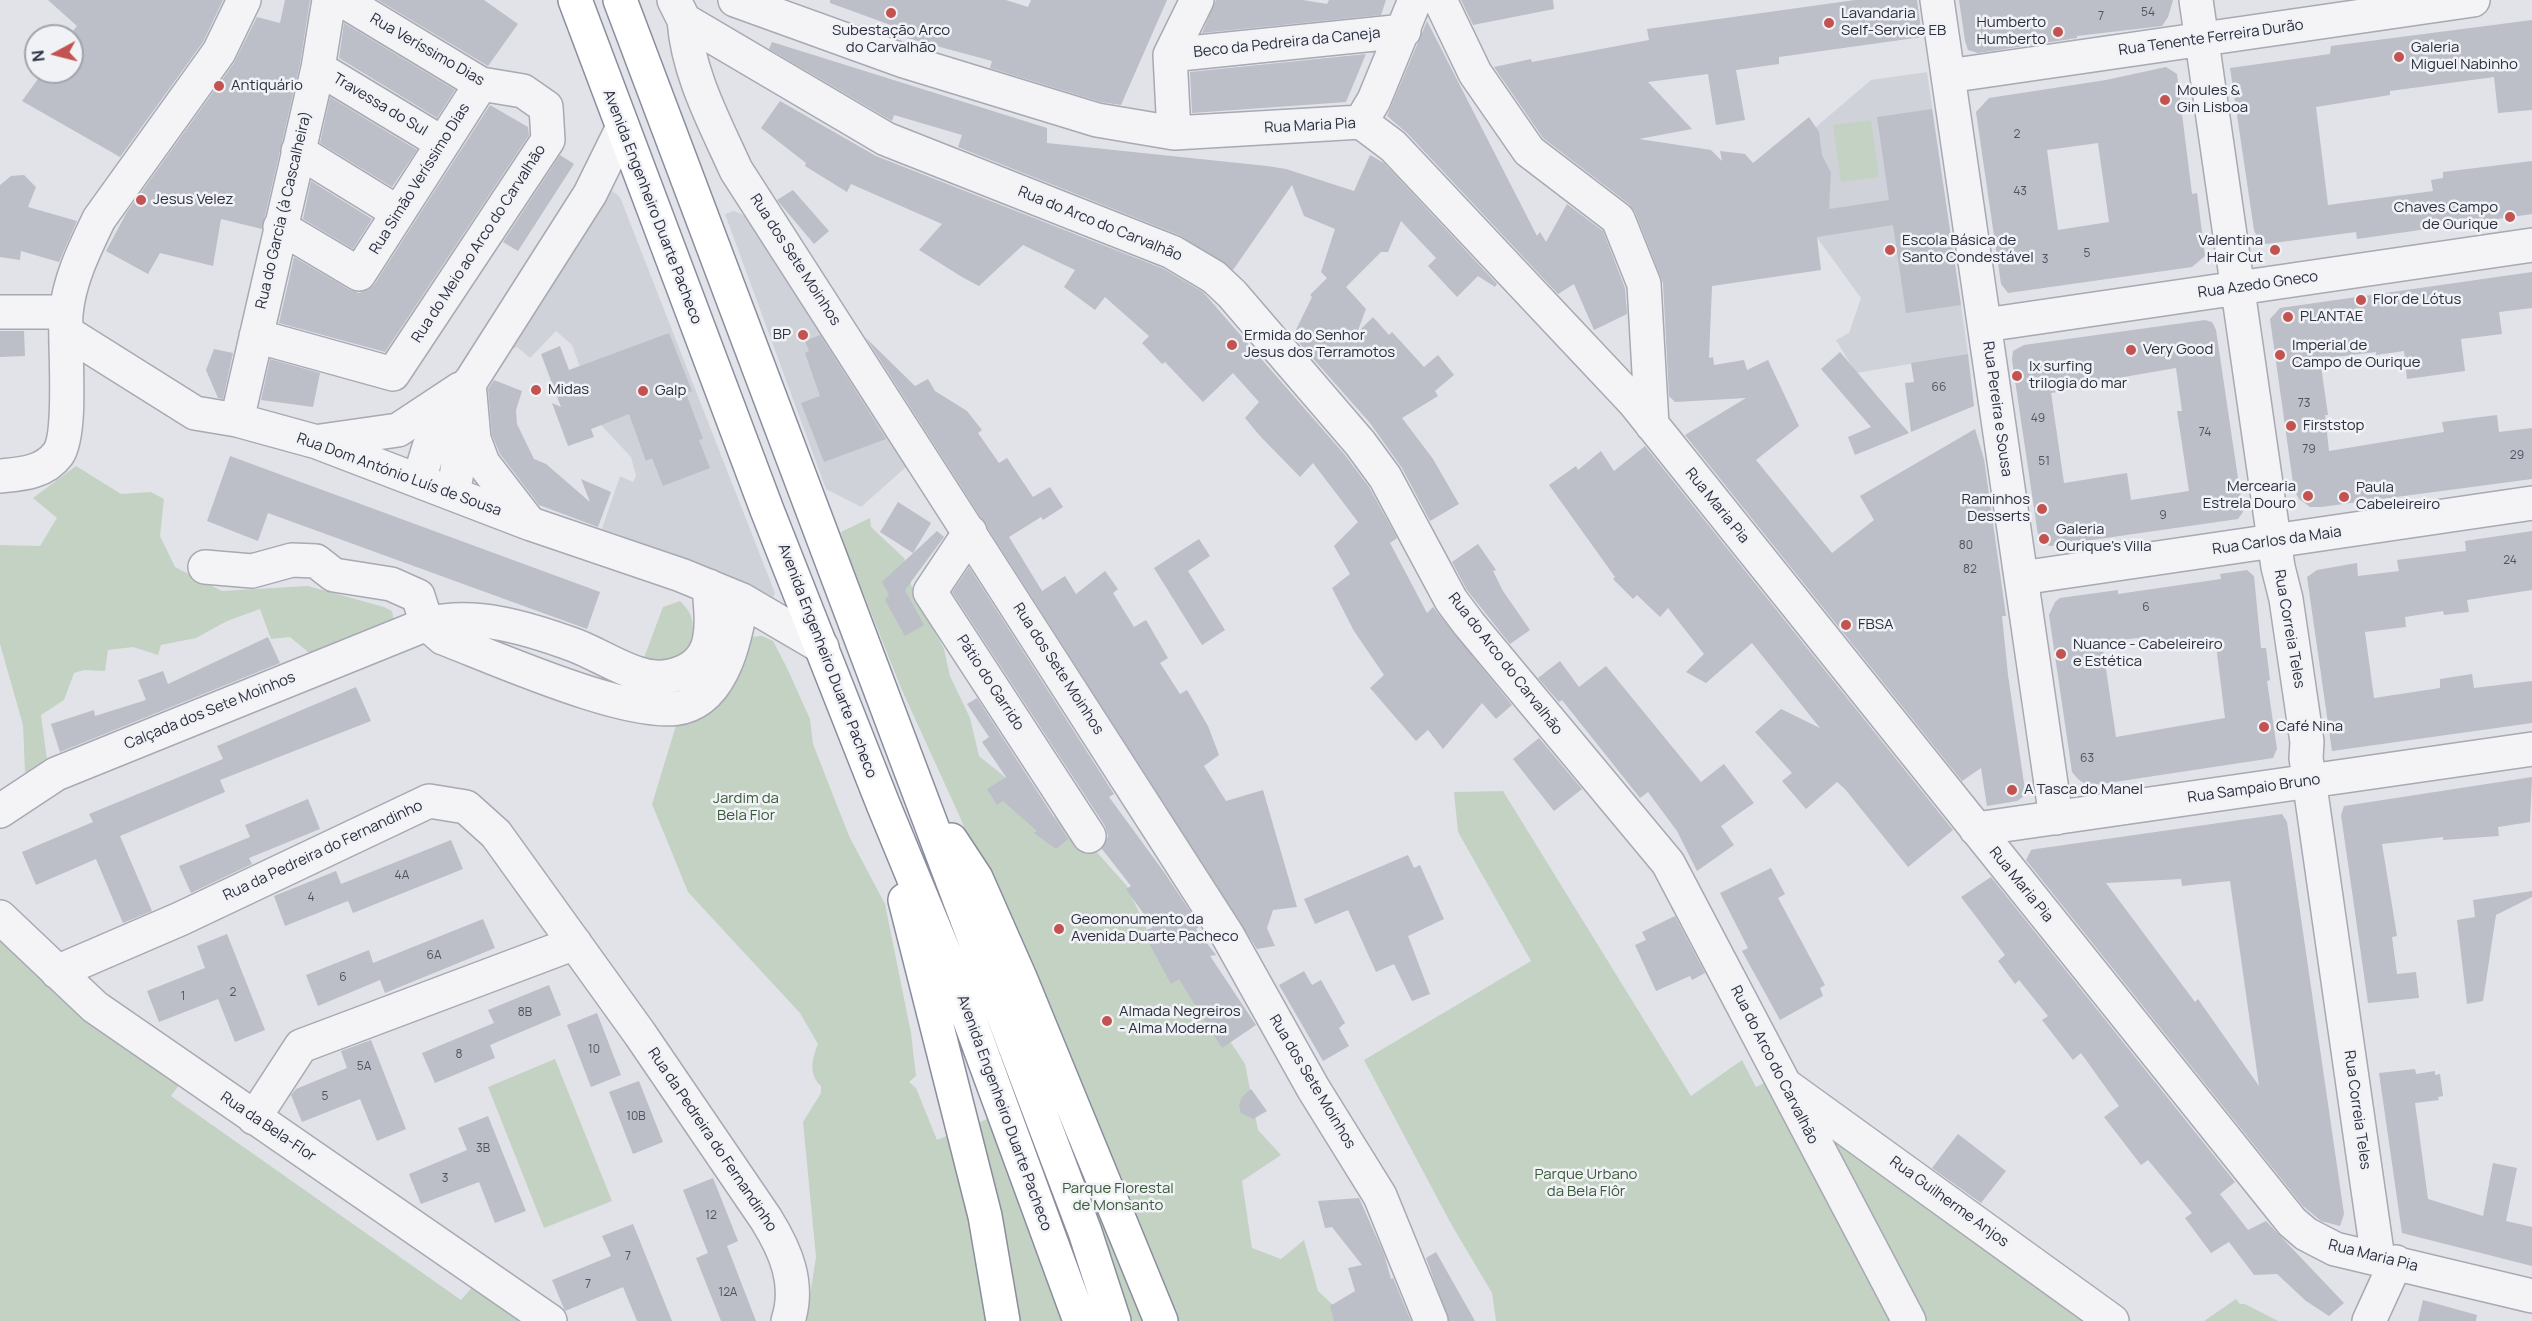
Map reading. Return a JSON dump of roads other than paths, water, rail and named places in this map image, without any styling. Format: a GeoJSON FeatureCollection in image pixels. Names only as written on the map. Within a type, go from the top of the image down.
{"type":"FeatureCollection","features":[{"type":"Feature","properties":{"kind":"highway","name":"Avenida Engenheiro Duarte Pacheco"},"geometry":{"type":"LineString","coordinates":[[575,0],[603,80],[822,647],[951,969],[1080,1321]]}},
{"type":"Feature","properties":{"kind":"highway"},"geometry":{"type":"LineString","coordinates":[[620,0],[1085,1232],[1114,1321]]}},
{"type":"Feature","properties":{"kind":"highway"},"geometry":{"type":"LineString","coordinates":[[916,788],[976,879],[1021,980],[1161,1321]]}},
{"type":"Feature","properties":{"kind":"highway"},"geometry":{"type":"LineString","coordinates":[[883,804],[985,1216],[1003,1321]]}},
{"type":"Feature","properties":{"kind":"street"},"geometry":{"type":"LineString","coordinates":[[0,476],[40,469],[59,453],[65,431],[66,322],[77,270],[99,219],[219,52],[244,0]]}},
{"type":"Feature","properties":{"kind":"street","name":"Rua do Garcia (à Cascalheira)"},"geometry":{"type":"LineString","coordinates":[[237,420],[318,68],[329,0]]}},
{"type":"Feature","properties":{"kind":"street","name":"Rua Veríssimo Dias"},"geometry":{"type":"LineString","coordinates":[[342,0],[481,84],[523,91],[546,107]]}},
{"type":"Feature","properties":{"kind":"street","name":"Rua Maria Pia"},"geometry":{"type":"LineString","coordinates":[[735,0],[904,61],[1086,117],[1174,133],[1361,122],[1393,146],[1615,380],[2292,1222],[2306,1234],[2335,1249],[2532,1296]]}},
{"type":"Feature","properties":{"kind":"street"},"geometry":{"type":"LineString","coordinates":[[1174,133],[1170,55],[1197,0]]}},
{"type":"Feature","properties":{"kind":"street"},"geometry":{"type":"LineString","coordinates":[[1361,122],[1374,100],[1415,0]]}},
{"type":"Feature","properties":{"kind":"street"},"geometry":{"type":"LineString","coordinates":[[1440,0],[1475,73],[1529,151],[1618,219],[1644,284],[1652,424]]}},
{"type":"Feature","properties":{"kind":"street","name":"Rua Pereira e Sousa"},"geometry":{"type":"LineString","coordinates":[[1937,0],[2056,818]]}},
{"type":"Feature","properties":{"kind":"street","name":"Rua Correia Teles"},"geometry":{"type":"LineString","coordinates":[[2196,0],[2274,541],[2288,610],[2307,742],[2309,782],[2387,1260]]}},
{"type":"Feature","properties":{"kind":"street","name":"Rua Tenente Ferreira Durão"},"geometry":{"type":"LineString","coordinates":[[1948,76],[2473,0]]}},
{"type":"Feature","properties":{"kind":"street","name":"Rua dos Sete Moinhos"},"geometry":{"type":"LineString","coordinates":[[679,10],[691,69],[736,170],[1228,936],[1313,1089],[1380,1196],[1431,1321]]}},
{"type":"Feature","properties":{"kind":"street","name":"Rua do Arco do Carvalhão"},"geometry":{"type":"LineString","coordinates":[[679,10],[886,139],[1172,252],[1214,277],[1232,294],[1373,460],[1407,515],[1451,600],[1469,624],[1668,863],[1909,1321]]}},
{"type":"Feature","properties":{"kind":"street","name":"Beco da Pedreira da Caneja"},"geometry":{"type":"LineString","coordinates":[[1170,55],[1404,31]]}},
{"type":"Feature","properties":{"kind":"street","name":"Travessa do Sul"},"geometry":{"type":"LineString","coordinates":[[318,68],[442,142]]}},
{"type":"Feature","properties":{"kind":"street","name":"Rua Simão Veríssimo Dias"},"geometry":{"type":"LineString","coordinates":[[280,227],[359,274],[481,84]]}},
{"type":"Feature","properties":{"kind":"street","name":"Rua do Meio ao Arco do Carvalhão"},"geometry":{"type":"LineString","coordinates":[[256,336],[393,374],[548,140],[546,107]]}},
{"type":"Feature","properties":{"kind":"street"},"geometry":{"type":"LineString","coordinates":[[419,480],[429,447],[590,194],[622,129]]}},
{"type":"Feature","properties":{"kind":"street"},"geometry":{"type":"LineString","coordinates":[[298,151],[397,212]]}},
{"type":"Feature","properties":{"kind":"street","name":"Rua Azedo Gneco"},"geometry":{"type":"LineString","coordinates":[[1984,325],[2532,245]]}},
{"type":"Feature","properties":{"kind":"street"},"geometry":{"type":"LineString","coordinates":[[0,312],[66,322]]}},
{"type":"Feature","properties":{"kind":"street","name":"Rua Dom António Luís de Sousa"},"geometry":{"type":"LineString","coordinates":[[66,322],[173,401],[195,413],[237,420],[317,442],[531,524],[709,586],[742,600],[822,647]]}},
{"type":"Feature","properties":{"kind":"street"},"geometry":{"type":"LineString","coordinates":[[317,442],[398,430],[477,370]]}},
{"type":"Feature","properties":{"kind":"street"},"geometry":{"type":"LineString","coordinates":[[452,493],[477,370]]}},
{"type":"Feature","properties":{"kind":"street"},"geometry":{"type":"LineString","coordinates":[[477,370],[474,439],[483,464],[531,524]]}},
{"type":"Feature","properties":{"kind":"street","name":"Rua Carlos da Maia"},"geometry":{"type":"LineString","coordinates":[[2021,578],[2532,503]]}},
{"type":"Feature","properties":{"kind":"street","name":"Pátio do Garrido"},"geometry":{"type":"LineString","coordinates":[[970,532],[930,592],[1089,836]]}},
{"type":"Feature","properties":{"kind":"street"},"geometry":{"type":"LineString","coordinates":[[205,567],[252,571],[292,560],[316,561],[334,575],[391,584],[418,596],[427,624],[443,638],[620,703],[669,710],[692,703],[714,682],[734,646],[742,600]]}},
{"type":"Feature","properties":{"kind":"street"},"geometry":{"type":"LineString","coordinates":[[427,624],[442,620],[497,621],[575,645],[638,674],[665,678],[681,675],[704,656],[710,639],[709,586]]}},
{"type":"Feature","properties":{"kind":"street","name":"Calçada dos Sete Moinhos"},"geometry":{"type":"LineString","coordinates":[[0,811],[56,774],[427,624]]}},
{"type":"Feature","properties":{"kind":"street","name":"Rua Sampaio Bruno"},"geometry":{"type":"LineString","coordinates":[[1976,829],[2532,748]]}},
{"type":"Feature","properties":{"kind":"street","name":"Rua da Pedreira do Fernandinho"},"geometry":{"type":"LineString","coordinates":[[57,972],[180,919],[429,801],[466,807],[496,834],[575,943],[783,1246],[792,1279],[793,1306],[788,1321]]}},
{"type":"Feature","properties":{"kind":"street","name":"Rua da Bela-Flor"},"geometry":{"type":"LineString","coordinates":[[0,917],[95,1006],[550,1321]]}},
{"type":"Feature","properties":{"kind":"street"},"geometry":{"type":"LineString","coordinates":[[254,1118],[301,1046],[575,943]]}},
{"type":"Feature","properties":{"kind":"street","name":"Rua Guilherme Anjos"},"geometry":{"type":"LineString","coordinates":[[1785,1084],[2112,1321]]}},
{"type":"Feature","properties":{"kind":"street"},"geometry":{"type":"LineString","coordinates":[[2369,1321],[2387,1260]]}},
{"type":"Feature","properties":{"kind":"place","name":"Subestação Arco do Carvalhão"},"geometry":{"type":"Point","coordinates":[891,13]}},
{"type":"Feature","properties":{"kind":"place","name":"Lavandaria Self-Service EB"},"geometry":{"type":"Point","coordinates":[1829,23]}},
{"type":"Feature","properties":{"kind":"place","name":"Humberto Humberto"},"geometry":{"type":"Point","coordinates":[2058,32]}},
{"type":"Feature","properties":{"kind":"place","name":"Galeria Miguel Nabinho"},"geometry":{"type":"Point","coordinates":[2399,57]}},
{"type":"Feature","properties":{"kind":"place","name":"Antiquário"},"geometry":{"type":"Point","coordinates":[219,86]}},
{"type":"Feature","properties":{"kind":"place","name":"Moules & Gin Lisboa"},"geometry":{"type":"Point","coordinates":[2165,100]}},
{"type":"Feature","properties":{"kind":"place","name":"Jesus Velez"},"geometry":{"type":"Point","coordinates":[141,200]}},
{"type":"Feature","properties":{"kind":"place","name":"Chaves Campo de Ourique"},"geometry":{"type":"Point","coordinates":[2510,217]}},
{"type":"Feature","properties":{"kind":"place","name":"Escola Básica de Santo Condestável"},"geometry":{"type":"Point","coordinates":[1890,250]}},
{"type":"Feature","properties":{"kind":"place","name":"Valentina Hair Cut"},"geometry":{"type":"Point","coordinates":[2275,250]}},
{"type":"Feature","properties":{"kind":"place","name":"Flor de Lótus"},"geometry":{"type":"Point","coordinates":[2361,300]}},
{"type":"Feature","properties":{"kind":"place","name":"PLANTAE"},"geometry":{"type":"Point","coordinates":[2288,317]}},
{"type":"Feature","properties":{"kind":"place","name":"BP"},"geometry":{"type":"Point","coordinates":[803,335]}},
{"type":"Feature","properties":{"kind":"place","name":"Ermida do Senhor Jesus dos Terramotos"},"geometry":{"type":"Point","coordinates":[1232,345]}},
{"type":"Feature","properties":{"kind":"place","name":"Very Good"},"geometry":{"type":"Point","coordinates":[2131,350]}},
{"type":"Feature","properties":{"kind":"place","name":"Imperial de Campo de Ourique"},"geometry":{"type":"Point","coordinates":[2280,355]}},
{"type":"Feature","properties":{"kind":"place","name":"lx surfing trilogia do mar"},"geometry":{"type":"Point","coordinates":[2017,376]}},
{"type":"Feature","properties":{"kind":"place","name":"Midas"},"geometry":{"type":"Point","coordinates":[536,390]}},
{"type":"Feature","properties":{"kind":"place","name":"Galp"},"geometry":{"type":"Point","coordinates":[643,391]}},
{"type":"Feature","properties":{"kind":"place","name":"Firststop"},"geometry":{"type":"Point","coordinates":[2291,426]}},
{"type":"Feature","properties":{"kind":"place","name":"Mercearia Estrela Douro"},"geometry":{"type":"Point","coordinates":[2308,496]}},
{"type":"Feature","properties":{"kind":"place","name":"Paula Cabeleireiro"},"geometry":{"type":"Point","coordinates":[2344,497]}},
{"type":"Feature","properties":{"kind":"place","name":"Raminhos Desserts"},"geometry":{"type":"Point","coordinates":[2042,509]}},
{"type":"Feature","properties":{"kind":"place","name":"Galeria Ourique's Villa"},"geometry":{"type":"Point","coordinates":[2044,539]}},
{"type":"Feature","properties":{"kind":"place","name":"FBSA"},"geometry":{"type":"Point","coordinates":[1846,625]}},
{"type":"Feature","properties":{"kind":"place","name":"Nuance - Cabeleireiro e Estética"},"geometry":{"type":"Point","coordinates":[2061,654]}},
{"type":"Feature","properties":{"kind":"place","name":"Café Nina"},"geometry":{"type":"Point","coordinates":[2264,727]}},
{"type":"Feature","properties":{"kind":"place","name":"A Tasca do Manel"},"geometry":{"type":"Point","coordinates":[2012,790]}},
{"type":"Feature","properties":{"kind":"place","name":"Geomonumento da Avenida Duarte Pacheco"},"geometry":{"type":"Point","coordinates":[1059,929]}},
{"type":"Feature","properties":{"kind":"place","name":"Almada Negreiros - Alma Moderna"},"geometry":{"type":"Point","coordinates":[1107,1021]}},
{"type":"Feature","properties":{"kind":"park label","name":"Jardim da Bela Flor"},"geometry":{"type":"Point","coordinates":[746,808]}},
{"type":"Feature","properties":{"kind":"park label","name":"Parque Urbano da Bela Flôr"},"geometry":{"type":"Point","coordinates":[1586,1184]}},
{"type":"Feature","properties":{"kind":"park label","name":"Parque Florestal de Monsanto"},"geometry":{"type":"Point","coordinates":[1118,1198]}}]}
